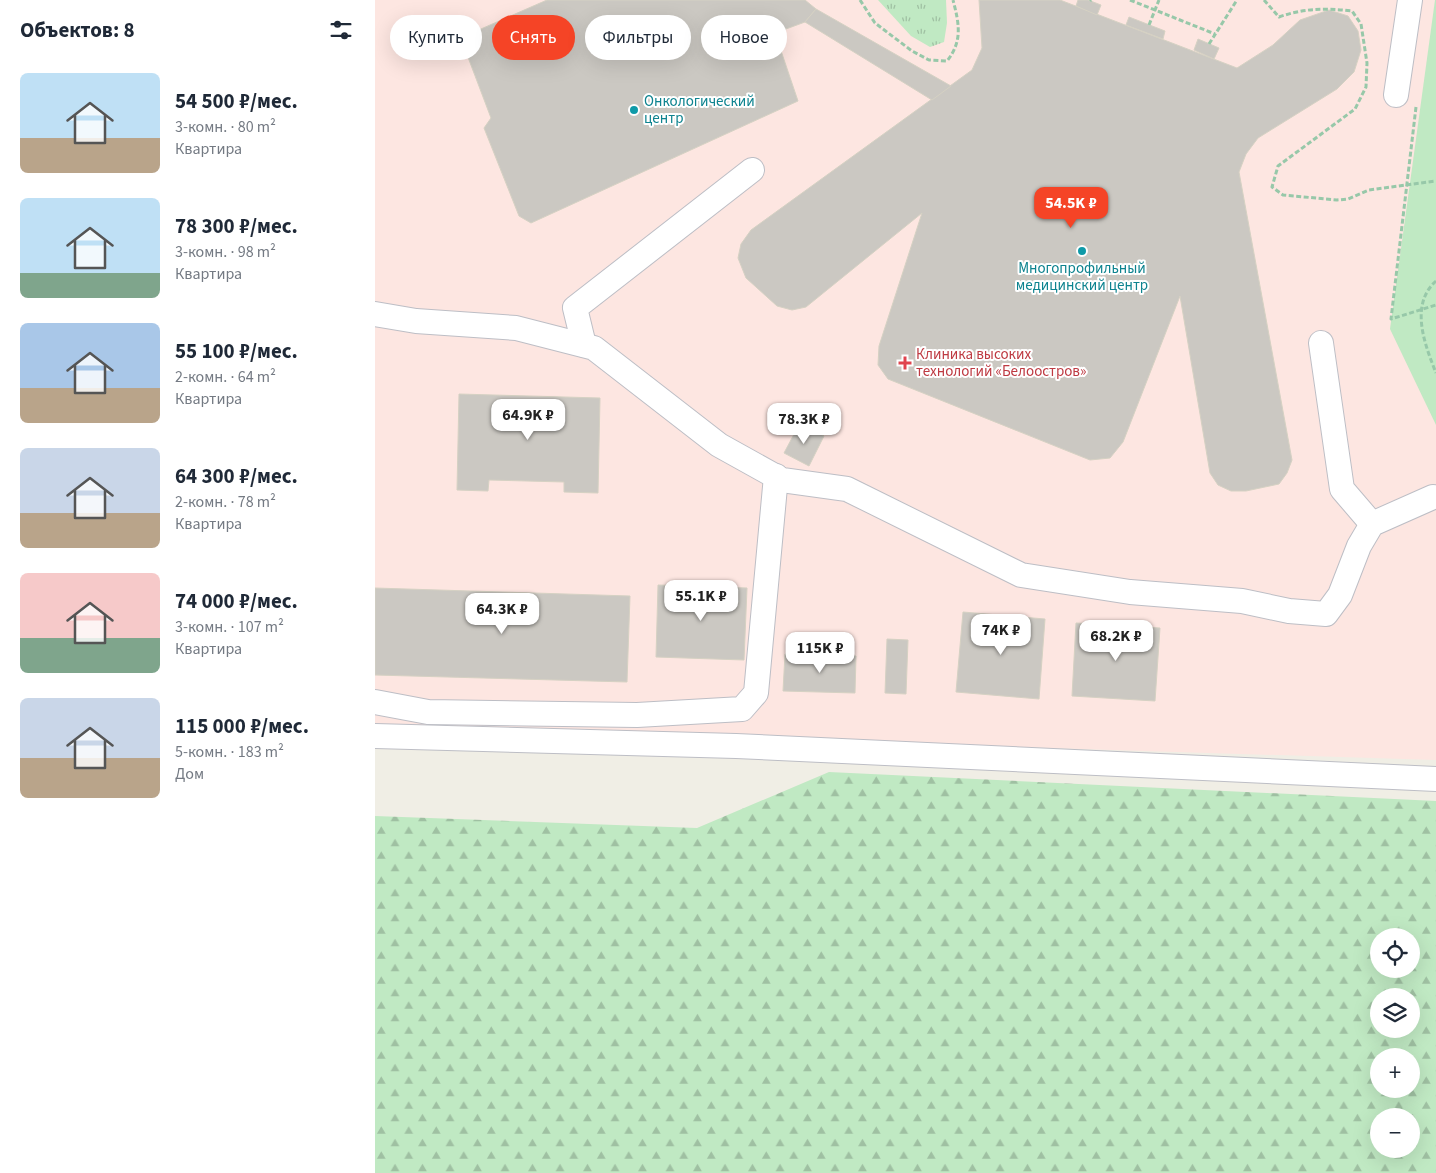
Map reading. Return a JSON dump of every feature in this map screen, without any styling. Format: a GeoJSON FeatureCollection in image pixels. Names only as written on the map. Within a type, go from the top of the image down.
{"type":"FeatureCollection","features":[{"type":"Feature","properties":{"kind":"lane"},"geometry":{"type":"LineString","coordinates":[[1406,101],[1409,0]]}},
{"type":"Feature","properties":{"kind":"lane"},"geometry":{"type":"LineString","coordinates":[[584,345],[575,308],[752,170]]}},
{"type":"Feature","properties":{"kind":"lane"},"geometry":{"type":"LineString","coordinates":[[375,314],[416,321],[516,328],[594,348],[719,445],[782,480],[847,489],[1021,575],[1130,592],[1242,602],[1289,611],[1326,614],[1340,595],[1359,546],[1372,524],[1433,497]]}},
{"type":"Feature","properties":{"kind":"lane"},"geometry":{"type":"LineString","coordinates":[[1321,343],[1342,489],[1372,524]]}},
{"type":"Feature","properties":{"kind":"lane"},"geometry":{"type":"LineString","coordinates":[[375,702],[428,712],[637,715],[743,709],[756,693],[776,476]]}},
{"type":"Feature","properties":{"kind":"lane"},"geometry":{"type":"LineString","coordinates":[[375,736],[736,746],[1436,779]]}},
{"type":"Feature","properties":{"kind":"path"},"geometry":{"type":"LineString","coordinates":[[860,0],[875,23],[912,51],[929,60],[947,60],[957,49],[959,24],[953,0]]}},
{"type":"Feature","properties":{"kind":"path"},"geometry":{"type":"LineString","coordinates":[[1130,0],[1215,34]]}},
{"type":"Feature","properties":{"kind":"path"},"geometry":{"type":"LineString","coordinates":[[1149,25],[1159,0]]}},
{"type":"Feature","properties":{"kind":"path"},"geometry":{"type":"LineString","coordinates":[[1209,44],[1237,0]]}},
{"type":"Feature","properties":{"kind":"path"},"geometry":{"type":"LineString","coordinates":[[1264,0],[1279,17],[1294,11],[1322,7],[1352,10],[1361,24],[1367,63],[1366,86],[1355,109],[1278,166],[1272,187],[1283,195],[1337,200],[1348,199],[1369,190],[1436,181]]}},
{"type":"Feature","properties":{"kind":"path"},"geometry":{"type":"LineString","coordinates":[[1406,101],[1407,184],[1391,319],[1436,305]]}},
{"type":"Feature","properties":{"kind":"path"},"geometry":{"type":"LineString","coordinates":[[1436,280],[1429,287],[1421,309],[1423,338],[1436,373]]}},
{"type":"Feature","properties":{"kind":"shaded area","name":"Клиника высоких технологий «Белоостров»"},"geometry":{"type":"Polygon","coordinates":[[[375,0],[1436,0],[1436,760],[375,727],[375,0]]]}},
{"type":"Feature","properties":{"kind":"green space"},"geometry":{"type":"Polygon","coordinates":[[[878,0],[946,0],[947,23],[944,42],[930,47],[911,36],[878,0]]]}},
{"type":"Feature","properties":{"kind":"green space"},"geometry":{"type":"Polygon","coordinates":[[[1436,0],[1436,425],[1390,329],[1436,0]]]}},
{"type":"Feature","properties":{"kind":"green space"},"geometry":{"type":"Polygon","coordinates":[[[829,772],[1436,801],[1436,1173],[375,1173],[375,816],[697,828],[829,772]]]}},
{"type":"Feature","properties":{"kind":"building","name":"Онкологический центр"},"geometry":{"type":"Polygon","coordinates":[[[547,0],[805,0],[816,9],[805,22],[787,29],[787,15],[701,15],[701,60],[784,60],[798,101],[531,223],[519,216],[484,128],[491,118],[469,60],[482,60],[482,29],[492,24],[492,60],[575,60],[575,15],[513,15],[547,0]]]}},
{"type":"Feature","properties":{"kind":"building","name":"Многопрофильный медицинский центр"},"geometry":{"type":"Polygon","coordinates":[[[979,0],[1060,0],[1237,68],[1273,45],[1300,20],[1329,10],[1348,16],[1358,31],[1361,50],[1354,72],[1337,89],[1258,138],[1246,154],[1239,172],[1292,460],[1287,473],[1279,484],[1246,491],[1231,491],[1218,485],[1210,473],[1180,296],[1123,442],[1110,458],[1090,460],[888,379],[878,365],[879,346],[922,213],[806,307],[792,310],[777,306],[746,278],[738,258],[741,244],[751,230],[972,70],[982,48],[979,0]]]}},
{"type":"Feature","properties":{"kind":"building"},"geometry":{"type":"Polygon","coordinates":[[[1078,0],[1088,0],[1101,5],[1097,15],[1076,6],[1078,0]]]}},
{"type":"Feature","properties":{"kind":"building"},"geometry":{"type":"Polygon","coordinates":[[[816,9],[951,86],[932,100],[805,22],[816,9]]]}},
{"type":"Feature","properties":{"kind":"building"},"geometry":{"type":"Polygon","coordinates":[[[1129,17],[1165,31],[1163,39],[1126,25],[1129,17]]]}},
{"type":"Feature","properties":{"kind":"building"},"geometry":{"type":"Polygon","coordinates":[[[1198,39],[1219,48],[1214,59],[1194,50],[1198,39]]]}},
{"type":"Feature","properties":{"kind":"building"},"geometry":{"type":"Polygon","coordinates":[[[459,394],[600,398],[598,493],[564,492],[564,482],[489,480],[488,491],[457,490],[459,394]]]}},
{"type":"Feature","properties":{"kind":"building"},"geometry":{"type":"Polygon","coordinates":[[[800,423],[824,436],[809,466],[784,453],[800,423]]]}},
{"type":"Feature","properties":{"kind":"building"},"geometry":{"type":"Polygon","coordinates":[[[658,585],[747,588],[744,660],[656,657],[658,585]]]}},
{"type":"Feature","properties":{"kind":"building"},"geometry":{"type":"Polygon","coordinates":[[[375,588],[630,596],[627,682],[375,675],[375,588]]]}},
{"type":"Feature","properties":{"kind":"building"},"geometry":{"type":"Polygon","coordinates":[[[963,612],[1045,619],[1039,699],[956,692],[963,612]]]}},
{"type":"Feature","properties":{"kind":"building"},"geometry":{"type":"Polygon","coordinates":[[[1076,623],[1160,628],[1155,701],[1072,696],[1076,623]]]}},
{"type":"Feature","properties":{"kind":"building"},"geometry":{"type":"Polygon","coordinates":[[[887,639],[908,640],[906,694],[885,693],[887,639]]]}},
{"type":"Feature","properties":{"kind":"building"},"geometry":{"type":"Polygon","coordinates":[[[785,654],[856,656],[855,693],[783,691],[785,654]]]}},
{"type":"Feature","properties":{"kind":"place","name":"Онкологический центр"},"geometry":{"type":"Point","coordinates":[634,110]}},
{"type":"Feature","properties":{"kind":"place","name":"Многопрофильный медицинский центр"},"geometry":{"type":"Point","coordinates":[1082,251]}},
{"type":"Feature","properties":{"kind":"place","name":"Клиника высоких технологий «Белоостров»"},"geometry":{"type":"Point","coordinates":[905,363]}}]}
